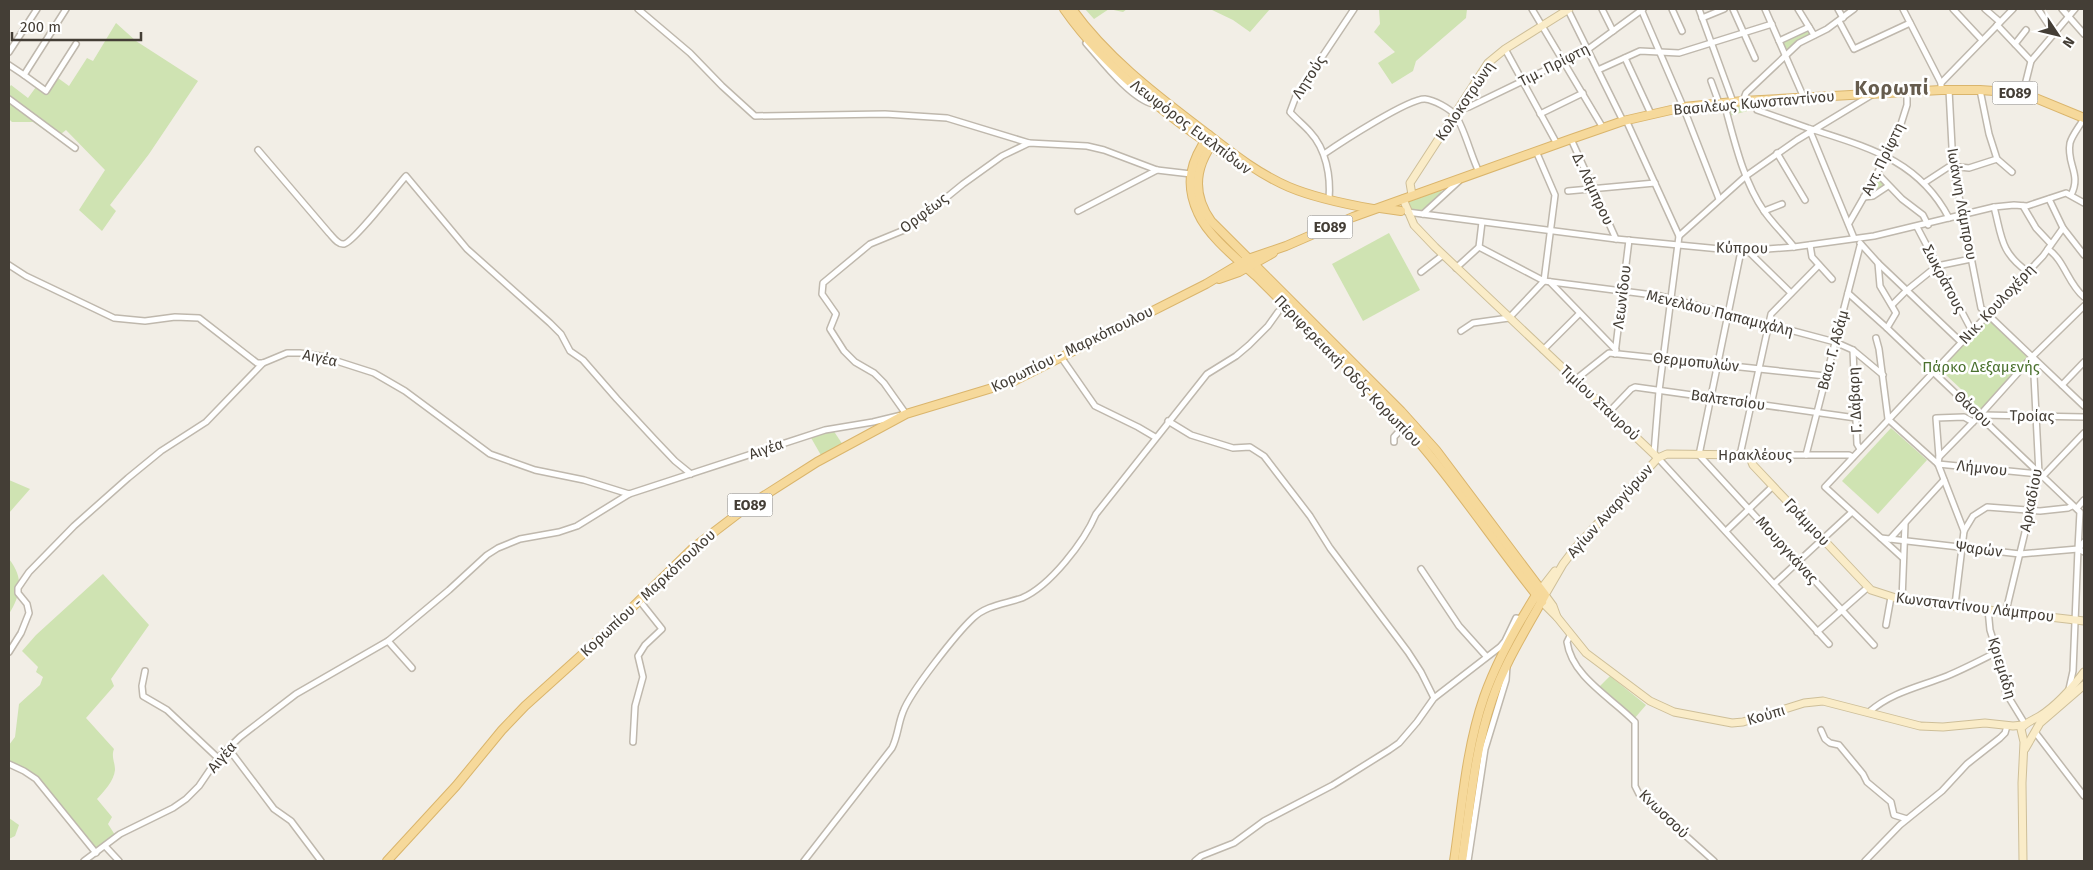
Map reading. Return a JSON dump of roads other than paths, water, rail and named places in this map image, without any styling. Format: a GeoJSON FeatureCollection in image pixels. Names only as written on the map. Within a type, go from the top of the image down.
{"type":"FeatureCollection","features":[{"type":"Feature","properties":{"kind":"main road","name":"Λεωφόρος Ευελπίδων"},"geometry":{"type":"LineString","coordinates":[[1064,9],[1074,24],[1098,51],[1132,84],[1159,106],[1196,134],[1210,140],[1255,170],[1288,186]]}},
{"type":"Feature","properties":{"kind":"main road","name":"Λεωφόρος Ευελπίδων"},"geometry":{"type":"LineString","coordinates":[[1072,9],[1103,46],[1137,79],[1210,140],[1226,156],[1270,182],[1329,200],[1376,209],[1404,211]]}},
{"type":"Feature","properties":{"kind":"main road","name":"Βασιλέως Κωνσταντίνου"},"geometry":{"type":"LineString","coordinates":[[1376,209],[1624,121],[1684,107],[1756,100],[1907,92],[1941,86],[1949,90],[2023,93],[2084,118]]}},
{"type":"Feature","properties":{"kind":"main road"},"geometry":{"type":"LineString","coordinates":[[1196,134],[1198,151]]}},
{"type":"Feature","properties":{"kind":"main road","name":"Περιφερειακή Οδός Κορωπίου"},"geometry":{"type":"LineString","coordinates":[[1210,140],[1198,151],[1191,174],[1192,197],[1201,219],[1401,411],[1436,450],[1541,595]]}},
{"type":"Feature","properties":{"kind":"main road","name":"Περιφερειακή Οδός Κορωπίου"},"geometry":{"type":"LineString","coordinates":[[1210,140],[1201,161],[1198,190],[1204,209],[1211,221],[1247,263],[1429,454],[1527,584],[1541,595]]}},
{"type":"Feature","properties":{"kind":"main road"},"geometry":{"type":"LineString","coordinates":[[1201,161],[1214,154],[1226,156]]}},
{"type":"Feature","properties":{"kind":"main road","name":"Κορωπίου - Μαρκόπουλου"},"geometry":{"type":"LineString","coordinates":[[387,861],[456,786],[502,730],[525,706],[606,633],[693,548],[748,506],[817,462],[906,414],[993,389],[1061,357],[1247,263],[1376,209]]}},
{"type":"Feature","properties":{"kind":"main road"},"geometry":{"type":"LineString","coordinates":[[1527,584],[1531,603]]}},
{"type":"Feature","properties":{"kind":"main road"},"geometry":{"type":"LineString","coordinates":[[1454,861],[1470,756],[1480,711],[1494,671],[1531,603],[1541,595]]}},
{"type":"Feature","properties":{"kind":"main road"},"geometry":{"type":"LineString","coordinates":[[1462,861],[1484,728],[1492,700],[1507,663],[1541,595]]}},
{"type":"Feature","properties":{"kind":"street"},"geometry":{"type":"LineString","coordinates":[[9,52],[37,9]]}},
{"type":"Feature","properties":{"kind":"street"},"geometry":{"type":"LineString","coordinates":[[24,76],[66,9]]}},
{"type":"Feature","properties":{"kind":"street"},"geometry":{"type":"LineString","coordinates":[[638,9],[690,54],[755,116],[876,114],[947,118],[1029,143]]}},
{"type":"Feature","properties":{"kind":"street"},"geometry":{"type":"LineString","coordinates":[[1060,9],[1074,24]]}},
{"type":"Feature","properties":{"kind":"street","name":"Λητούς"},"geometry":{"type":"LineString","coordinates":[[1329,200],[1324,154],[1312,133],[1290,112],[1296,96],[1354,9]]}},
{"type":"Feature","properties":{"kind":"street"},"geometry":{"type":"LineString","coordinates":[[1532,9],[1604,128]]}},
{"type":"Feature","properties":{"kind":"street"},"geometry":{"type":"LineString","coordinates":[[1568,9],[1680,236]]}},
{"type":"Feature","properties":{"kind":"street","name":"Κολοκοτρώνη"},"geometry":{"type":"LineString","coordinates":[[1412,195],[1410,183],[1488,63],[1505,49],[1568,9]]}},
{"type":"Feature","properties":{"kind":"street"},"geometry":{"type":"LineString","coordinates":[[1602,9],[1612,31]]}},
{"type":"Feature","properties":{"kind":"street"},"geometry":{"type":"LineString","coordinates":[[1642,9],[1684,107],[1719,198]]}},
{"type":"Feature","properties":{"kind":"street","name":"Τιμ. Πρίφτη"},"geometry":{"type":"LineString","coordinates":[[1457,112],[1587,50],[1642,9]]}},
{"type":"Feature","properties":{"kind":"street"},"geometry":{"type":"LineString","coordinates":[[1672,9],[1682,31]]}},
{"type":"Feature","properties":{"kind":"street"},"geometry":{"type":"LineString","coordinates":[[1699,9],[1734,102]]}},
{"type":"Feature","properties":{"kind":"street"},"geometry":{"type":"LineString","coordinates":[[1702,18],[1724,9]]}},
{"type":"Feature","properties":{"kind":"street"},"geometry":{"type":"LineString","coordinates":[[1733,9],[1755,58]]}},
{"type":"Feature","properties":{"kind":"street"},"geometry":{"type":"LineString","coordinates":[[1765,9],[1804,98]]}},
{"type":"Feature","properties":{"kind":"street"},"geometry":{"type":"LineString","coordinates":[[1798,9],[1814,35]]}},
{"type":"Feature","properties":{"kind":"street"},"geometry":{"type":"LineString","coordinates":[[1838,9],[1854,49],[1910,23]]}},
{"type":"Feature","properties":{"kind":"street"},"geometry":{"type":"LineString","coordinates":[[1743,101],[1746,93],[1799,43],[1827,30],[1854,9]]}},
{"type":"Feature","properties":{"kind":"street"},"geometry":{"type":"LineString","coordinates":[[1910,9],[1904,10],[1941,86],[2013,9]]}},
{"type":"Feature","properties":{"kind":"street"},"geometry":{"type":"LineString","coordinates":[[1953,9],[1982,40]]}},
{"type":"Feature","properties":{"kind":"street"},"geometry":{"type":"LineString","coordinates":[[1985,9],[2031,61]]}},
{"type":"Feature","properties":{"kind":"street"},"geometry":{"type":"LineString","coordinates":[[2038,9],[2054,33]]}},
{"type":"Feature","properties":{"kind":"street"},"geometry":{"type":"LineString","coordinates":[[2062,9],[2084,34]]}},
{"type":"Feature","properties":{"kind":"street"},"geometry":{"type":"LineString","coordinates":[[2023,93],[2031,61],[2075,9]]}},
{"type":"Feature","properties":{"kind":"street"},"geometry":{"type":"LineString","coordinates":[[1598,70],[1640,51],[1679,53],[1772,24]]}},
{"type":"Feature","properties":{"kind":"street"},"geometry":{"type":"LineString","coordinates":[[1779,41],[1809,27]]}},
{"type":"Feature","properties":{"kind":"street"},"geometry":{"type":"LineString","coordinates":[[2015,44],[2026,30]]}},
{"type":"Feature","properties":{"kind":"street"},"geometry":{"type":"LineString","coordinates":[[9,65],[46,92],[76,44]]}},
{"type":"Feature","properties":{"kind":"street"},"geometry":{"type":"LineString","coordinates":[[1505,49],[1557,144]]}},
{"type":"Feature","properties":{"kind":"street"},"geometry":{"type":"LineString","coordinates":[[1626,58],[1650,114]]}},
{"type":"Feature","properties":{"kind":"street"},"geometry":{"type":"LineString","coordinates":[[1712,81],[1746,176],[1764,211],[1794,247]]}},
{"type":"Feature","properties":{"kind":"street","name":"Ιωάννη Λάμπρου"},"geometry":{"type":"LineString","coordinates":[[1949,90],[1953,166],[1981,308],[1987,315]]}},
{"type":"Feature","properties":{"kind":"street"},"geometry":{"type":"LineString","coordinates":[[1980,90],[1989,134],[1997,160],[2012,172]]}},
{"type":"Feature","properties":{"kind":"street","name":"Αντ. Πρίφτη"},"geometry":{"type":"LineString","coordinates":[[1849,223],[1877,173],[1906,111],[1907,92]]}},
{"type":"Feature","properties":{"kind":"street"},"geometry":{"type":"LineString","coordinates":[[1540,114],[1583,93]]}},
{"type":"Feature","properties":{"kind":"street"},"geometry":{"type":"LineString","coordinates":[[1656,456],[1659,390],[1680,236],[1719,198],[1746,176],[1812,130],[1873,94]]}},
{"type":"Feature","properties":{"kind":"street"},"geometry":{"type":"LineString","coordinates":[[9,99],[75,148]]}},
{"type":"Feature","properties":{"kind":"street"},"geometry":{"type":"LineString","coordinates":[[1324,154],[1365,127],[1414,102],[1424,99],[1457,112],[1479,172]]}},
{"type":"Feature","properties":{"kind":"street"},"geometry":{"type":"LineString","coordinates":[[1756,100],[1757,110],[1886,155],[1898,162],[1924,183],[1944,208],[1949,218]]}},
{"type":"Feature","properties":{"kind":"street"},"geometry":{"type":"LineString","coordinates":[[2084,118],[2071,141],[2069,153],[2076,184],[2071,195],[2084,203]]}},
{"type":"Feature","properties":{"kind":"street"},"geometry":{"type":"LineString","coordinates":[[1812,130],[1860,246],[1961,342]]}},
{"type":"Feature","properties":{"kind":"street","name":"Δ. Λάμπρου"},"geometry":{"type":"LineString","coordinates":[[1571,139],[1616,239]]}},
{"type":"Feature","properties":{"kind":"street","name":"Ορφέως"},"geometry":{"type":"LineString","coordinates":[[906,414],[884,383],[874,373],[855,362],[844,352],[830,330],[836,314],[822,294],[823,283],[870,244],[909,228],[963,184],[1002,156],[1029,143],[1087,146],[1104,150],[1157,170],[1191,174]]}},
{"type":"Feature","properties":{"kind":"street"},"geometry":{"type":"LineString","coordinates":[[258,150],[338,243],[344,244],[360,229],[406,176],[467,249],[561,334],[570,351],[584,360],[616,399],[654,440],[691,474]]}},
{"type":"Feature","properties":{"kind":"street"},"geometry":{"type":"LineString","coordinates":[[1461,331],[1473,323],[1509,318],[1547,282],[1555,195],[1536,151]]}},
{"type":"Feature","properties":{"kind":"street"},"geometry":{"type":"LineString","coordinates":[[1778,153],[1805,200]]}},
{"type":"Feature","properties":{"kind":"street"},"geometry":{"type":"LineString","coordinates":[[1924,183],[1942,170],[1953,166],[1969,168],[1997,160]]}},
{"type":"Feature","properties":{"kind":"street"},"geometry":{"type":"LineString","coordinates":[[1078,211],[1157,170]]}},
{"type":"Feature","properties":{"kind":"street"},"geometry":{"type":"LineString","coordinates":[[1877,173],[1888,186],[1923,215],[1928,225]]}},
{"type":"Feature","properties":{"kind":"street"},"geometry":{"type":"LineString","coordinates":[[1422,214],[1464,177]]}},
{"type":"Feature","properties":{"kind":"street"},"geometry":{"type":"LineString","coordinates":[[1568,191],[1655,183]]}},
{"type":"Feature","properties":{"kind":"street"},"geometry":{"type":"LineString","coordinates":[[1864,197],[1873,196],[1888,186]]}},
{"type":"Feature","properties":{"kind":"street","name":"Κύπρου"},"geometry":{"type":"LineString","coordinates":[[1404,211],[1616,239],[1748,251],[1857,238],[1928,225],[1994,207],[2027,206],[2066,193],[2071,195]]}},
{"type":"Feature","properties":{"kind":"street"},"geometry":{"type":"LineString","coordinates":[[2049,199],[2063,228],[2083,253]]}},
{"type":"Feature","properties":{"kind":"street","name":"Τιμίου Σταυρού"},"geometry":{"type":"LineString","coordinates":[[1400,200],[1404,211],[1414,225],[1456,268],[1656,456],[1829,644]]}},
{"type":"Feature","properties":{"kind":"street"},"geometry":{"type":"LineString","coordinates":[[1764,211],[1782,204]]}},
{"type":"Feature","properties":{"kind":"street"},"geometry":{"type":"LineString","coordinates":[[2023,206],[2058,258],[2074,286],[2084,297]]}},
{"type":"Feature","properties":{"kind":"street"},"geometry":{"type":"LineString","coordinates":[[1994,207],[2005,250],[2011,258],[2028,272]]}},
{"type":"Feature","properties":{"kind":"street"},"geometry":{"type":"LineString","coordinates":[[1456,268],[1479,247],[1482,222]]}},
{"type":"Feature","properties":{"kind":"street","name":"Σωκράτους"},"geometry":{"type":"LineString","coordinates":[[1917,227],[1972,331]]}},
{"type":"Feature","properties":{"kind":"street","name":"Νικ. Κουλοχέρη"},"geometry":{"type":"LineString","coordinates":[[1852,512],[1824,487],[2028,272],[2063,228]]}},
{"type":"Feature","properties":{"kind":"street","name":"Λεωνίδου"},"geometry":{"type":"LineString","coordinates":[[1616,352],[1630,240]]}},
{"type":"Feature","properties":{"kind":"street"},"geometry":{"type":"LineString","coordinates":[[1810,245],[1812,257],[1832,279]]}},
{"type":"Feature","properties":{"kind":"street","name":"Βασ. Γ. Αδάμ"},"geometry":{"type":"LineString","coordinates":[[1806,455],[1860,246]]}},
{"type":"Feature","properties":{"kind":"street"},"geometry":{"type":"LineString","coordinates":[[1479,247],[1547,282],[1616,352]]}},
{"type":"Feature","properties":{"kind":"street"},"geometry":{"type":"LineString","coordinates":[[1699,454],[1741,251]]}},
{"type":"Feature","properties":{"kind":"street"},"geometry":{"type":"LineString","coordinates":[[1748,251],[1791,293]]}},
{"type":"Feature","properties":{"kind":"street"},"geometry":{"type":"LineString","coordinates":[[1421,272],[1443,255]]}},
{"type":"Feature","properties":{"kind":"street"},"geometry":{"type":"LineString","coordinates":[[1892,305],[1937,266],[1971,259]]}},
{"type":"Feature","properties":{"kind":"street"},"geometry":{"type":"LineString","coordinates":[[1878,263],[1880,286],[1896,315],[1887,328]]}},
{"type":"Feature","properties":{"kind":"street"},"geometry":{"type":"LineString","coordinates":[[9,265],[26,276],[114,318],[145,321],[175,317],[199,318],[212,326],[249,359],[257,363],[263,363]]}},
{"type":"Feature","properties":{"kind":"street"},"geometry":{"type":"LineString","coordinates":[[1740,455],[1769,324],[1774,311],[1819,265]]}},
{"type":"Feature","properties":{"kind":"street","name":"Μενελάου Παπαμιχάλη"},"geometry":{"type":"LineString","coordinates":[[1547,282],[1623,290],[1672,298],[1835,342],[1853,350],[1883,375]]}},
{"type":"Feature","properties":{"kind":"street","name":"Θάσου"},"geometry":{"type":"LineString","coordinates":[[1848,293],[1980,415],[2040,476],[2075,507]]}},
{"type":"Feature","properties":{"kind":"street"},"geometry":{"type":"LineString","coordinates":[[1939,457],[2033,356],[2084,306]]}},
{"type":"Feature","properties":{"kind":"street"},"geometry":{"type":"LineString","coordinates":[[804,861],[892,748],[900,727],[903,711],[912,695],[965,626],[983,610],[1019,599],[1042,586],[1068,558],[1091,528],[1096,514],[1207,374],[1236,356],[1249,345],[1268,326],[1278,312]]}},
{"type":"Feature","properties":{"kind":"street"},"geometry":{"type":"LineString","coordinates":[[1544,350],[1579,314]]}},
{"type":"Feature","properties":{"kind":"street"},"geometry":{"type":"LineString","coordinates":[[1987,315],[2033,356],[2084,406]]}},
{"type":"Feature","properties":{"kind":"street"},"geometry":{"type":"LineString","coordinates":[[1876,338],[1883,375],[1888,419],[1938,464]]}},
{"type":"Feature","properties":{"kind":"street","name":"Γ. Δάβαρη"},"geometry":{"type":"LineString","coordinates":[[1853,350],[1857,444],[1860,449]]}},
{"type":"Feature","properties":{"kind":"street"},"geometry":{"type":"LineString","coordinates":[[1575,380],[1606,354],[1616,352]]}},
{"type":"Feature","properties":{"kind":"street","name":"Θερμοπυλών"},"geometry":{"type":"LineString","coordinates":[[1616,352],[1664,359],[1826,376]]}},
{"type":"Feature","properties":{"kind":"street","name":"Αιγέα"},"geometry":{"type":"LineString","coordinates":[[263,363],[287,353],[300,353],[321,356],[374,373],[406,391],[490,454],[535,470],[584,480],[617,492],[629,494]]}},
{"type":"Feature","properties":{"kind":"street","name":"Αρκαδίου"},"geometry":{"type":"LineString","coordinates":[[2006,612],[2040,476],[2033,356]]}},
{"type":"Feature","properties":{"kind":"street"},"geometry":{"type":"LineString","coordinates":[[1061,357],[1095,406],[1155,438]]}},
{"type":"Feature","properties":{"kind":"street"},"geometry":{"type":"LineString","coordinates":[[2062,385],[2084,362]]}},
{"type":"Feature","properties":{"kind":"street"},"geometry":{"type":"LineString","coordinates":[[9,652],[21,633],[29,612],[27,604],[18,593],[18,588],[29,572],[74,526],[128,478],[161,451],[206,422],[263,363]]}},
{"type":"Feature","properties":{"kind":"street","name":"Βαλτετσίου"},"geometry":{"type":"LineString","coordinates":[[1609,412],[1631,389],[1635,388],[1856,418]]}},
{"type":"Feature","properties":{"kind":"street","name":"Αιγέα"},"geometry":{"type":"LineString","coordinates":[[84,861],[120,834],[173,808],[193,793],[218,758],[228,748],[296,694],[388,642],[449,590],[474,565],[498,548],[520,539],[560,532],[592,517],[629,494],[825,430],[906,414]]}},
{"type":"Feature","properties":{"kind":"street","name":"Τροίας"},"geometry":{"type":"LineString","coordinates":[[1980,415],[2084,417]]}},
{"type":"Feature","properties":{"kind":"street","name":"Λήμνου"},"geometry":{"type":"LineString","coordinates":[[1964,531],[1938,464],[1936,418],[1964,417],[1973,422]]}},
{"type":"Feature","properties":{"kind":"street"},"geometry":{"type":"LineString","coordinates":[[1168,421],[1190,434],[1233,448],[1250,447],[1264,456],[1310,516],[1330,548],[1408,652],[1422,672],[1434,698]]}},
{"type":"Feature","properties":{"kind":"street"},"geometry":{"type":"LineString","coordinates":[[1394,442],[1394,437],[1404,426]]}},
{"type":"Feature","properties":{"kind":"street"},"geometry":{"type":"LineString","coordinates":[[2040,476],[2084,433]]}},
{"type":"Feature","properties":{"kind":"street","name":"Ηρακλέους"},"geometry":{"type":"LineString","coordinates":[[1656,456],[1699,454],[1853,456]]}},
{"type":"Feature","properties":{"kind":"street","name":"Μουργκάνας"},"geometry":{"type":"LineString","coordinates":[[1699,454],[1874,645]]}},
{"type":"Feature","properties":{"kind":"street","name":"Γράμμου"},"geometry":{"type":"LineString","coordinates":[[1749,455],[1753,465],[1867,588]]}},
{"type":"Feature","properties":{"kind":"street","name":"Αγίων Αναργύρων"},"geometry":{"type":"LineString","coordinates":[[1541,595],[1563,564],[1656,456]]}},
{"type":"Feature","properties":{"kind":"street","name":"Λήμνου"},"geometry":{"type":"LineString","coordinates":[[1938,464],[2040,476]]}},
{"type":"Feature","properties":{"kind":"street"},"geometry":{"type":"LineString","coordinates":[[1890,539],[1944,480]]}},
{"type":"Feature","properties":{"kind":"street"},"geometry":{"type":"LineString","coordinates":[[1726,531],[1773,486]]}},
{"type":"Feature","properties":{"kind":"street"},"geometry":{"type":"LineString","coordinates":[[617,492],[617,500]]}},
{"type":"Feature","properties":{"kind":"street"},"geometry":{"type":"LineString","coordinates":[[1955,605],[1964,531],[1972,516],[1987,507],[2040,511],[2075,507],[2084,500]]}},
{"type":"Feature","properties":{"kind":"street"},"geometry":{"type":"LineString","coordinates":[[2069,689],[2073,671],[2080,512],[2075,507]]}},
{"type":"Feature","properties":{"kind":"street"},"geometry":{"type":"LineString","coordinates":[[1774,584],[1852,512],[1903,558]]}},
{"type":"Feature","properties":{"kind":"street"},"geometry":{"type":"LineString","coordinates":[[1902,600],[1905,523]]}},
{"type":"Feature","properties":{"kind":"street","name":"Ψαρών"},"geometry":{"type":"LineString","coordinates":[[1881,538],[2020,554],[2078,548]]}},
{"type":"Feature","properties":{"kind":"street"},"geometry":{"type":"LineString","coordinates":[[2078,548],[2084,542]]}},
{"type":"Feature","properties":{"kind":"street"},"geometry":{"type":"LineString","coordinates":[[2078,548],[2084,552]]}},
{"type":"Feature","properties":{"kind":"street"},"geometry":{"type":"LineString","coordinates":[[1421,569],[1459,626],[1486,656]]}},
{"type":"Feature","properties":{"kind":"street"},"geometry":{"type":"LineString","coordinates":[[1817,632],[1867,588]]}},
{"type":"Feature","properties":{"kind":"street","name":"Κωνσταντίνου Λάμπρου"},"geometry":{"type":"LineString","coordinates":[[1867,588],[1902,600],[2075,619],[2084,622]]}},
{"type":"Feature","properties":{"kind":"street","name":"Κούπι"},"geometry":{"type":"LineString","coordinates":[[1541,595],[1570,636],[1586,653],[1650,701],[1674,712],[1732,723],[1754,720],[1810,702],[1831,702],[1920,726],[1943,727],[1985,723],[2007,726]]}},
{"type":"Feature","properties":{"kind":"street"},"geometry":{"type":"LineString","coordinates":[[1886,625],[1891,597]]}},
{"type":"Feature","properties":{"kind":"street"},"geometry":{"type":"LineString","coordinates":[[633,742],[635,706],[643,677],[638,656],[645,645],[662,628],[639,600]]}},
{"type":"Feature","properties":{"kind":"street","name":"Κριεμάδη"},"geometry":{"type":"LineString","coordinates":[[1988,609],[1990,630],[2006,694],[2026,724]]}},
{"type":"Feature","properties":{"kind":"street"},"geometry":{"type":"LineString","coordinates":[[1194,861],[1201,856],[1234,842],[1264,821],[1333,785],[1398,744],[1434,698],[1503,644],[1516,618],[1522,619]]}},
{"type":"Feature","properties":{"kind":"street","name":"Κνωσσού"},"geometry":{"type":"LineString","coordinates":[[1570,636],[1566,642],[1573,662],[1588,680],[1635,722],[1636,786],[1639,794],[1714,861]]}},
{"type":"Feature","properties":{"kind":"street"},"geometry":{"type":"LineString","coordinates":[[388,642],[412,668]]}},
{"type":"Feature","properties":{"kind":"street"},"geometry":{"type":"LineString","coordinates":[[1869,712],[1882,701],[1896,694],[1949,675],[1997,652]]}},
{"type":"Feature","properties":{"kind":"street"},"geometry":{"type":"LineString","coordinates":[[1468,861],[1485,750],[1506,680],[1507,663]]}},
{"type":"Feature","properties":{"kind":"street"},"geometry":{"type":"LineString","coordinates":[[2023,861],[2022,734],[2026,724],[2048,710],[2083,673],[2073,671]]}},
{"type":"Feature","properties":{"kind":"street"},"geometry":{"type":"LineString","coordinates":[[145,672],[142,686],[143,696],[167,710],[218,758]]}},
{"type":"Feature","properties":{"kind":"street"},"geometry":{"type":"LineString","coordinates":[[2022,759],[2034,733],[2043,721],[2084,685]]}},
{"type":"Feature","properties":{"kind":"street"},"geometry":{"type":"LineString","coordinates":[[2007,726],[2034,725],[2034,733],[2084,796]]}},
{"type":"Feature","properties":{"kind":"street"},"geometry":{"type":"LineString","coordinates":[[2007,726],[2022,734],[2034,733]]}},
{"type":"Feature","properties":{"kind":"street"},"geometry":{"type":"LineString","coordinates":[[1865,861],[1906,820],[1931,802],[1967,764],[2000,738],[2005,733],[2007,726]]}},
{"type":"Feature","properties":{"kind":"street"},"geometry":{"type":"LineString","coordinates":[[1821,730],[1825,740],[1839,745],[1863,774],[1867,782],[1891,802],[1894,815],[1906,820]]}},
{"type":"Feature","properties":{"kind":"street"},"geometry":{"type":"LineString","coordinates":[[228,748],[274,809],[291,821],[321,861]]}},
{"type":"Feature","properties":{"kind":"street"},"geometry":{"type":"LineString","coordinates":[[9,764],[36,779],[96,852]]}},
{"type":"Feature","properties":{"kind":"street"},"geometry":{"type":"LineString","coordinates":[[105,846],[119,861]]}},
{"type":"Feature","properties":{"kind":"district","name":"Κορωπί"},"geometry":{"type":"Point","coordinates":[1892,88]}},
{"type":"Feature","properties":{"kind":"park label","name":"Πάρκο Δεξαμενής"},"geometry":{"type":"Point","coordinates":[1981,367]}}]}
